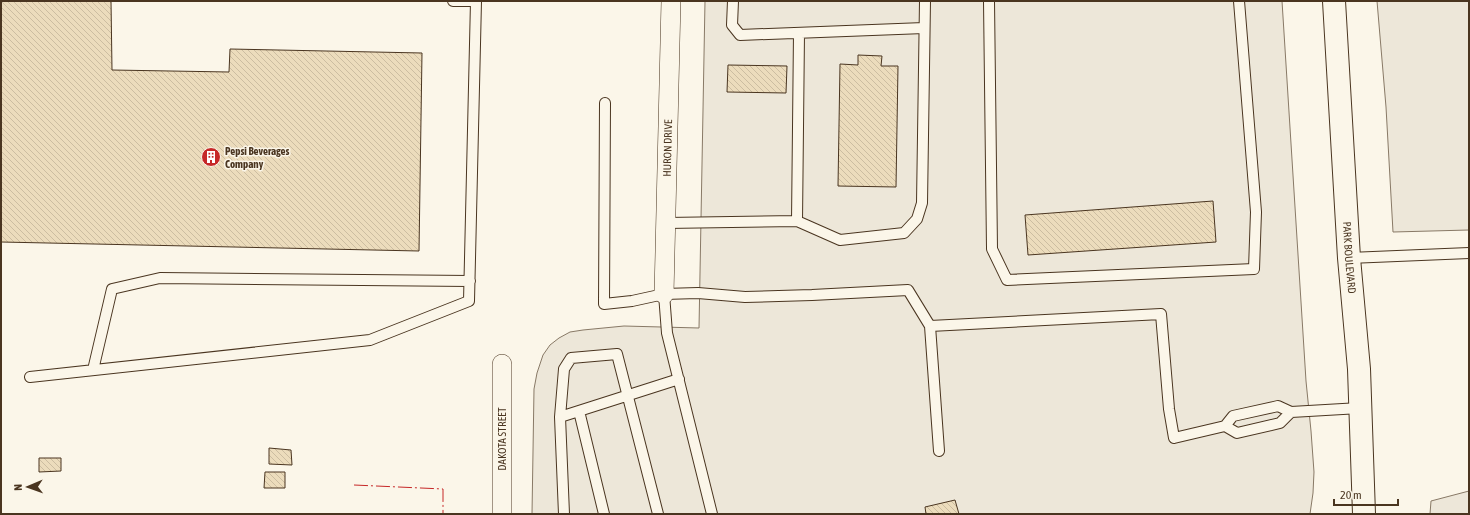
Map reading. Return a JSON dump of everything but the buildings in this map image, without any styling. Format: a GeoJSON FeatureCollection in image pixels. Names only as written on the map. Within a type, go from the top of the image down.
{"type":"FeatureCollection","features":[{"type":"Feature","properties":{"kind":"main road","name":"PARK BOULEVARD"},"geometry":{"type":"LineString","coordinates":[[1334,1],[1350,258],[1359,369],[1364,514]]}},
{"type":"Feature","properties":{"kind":"street","name":"HURON DRIVE"},"geometry":{"type":"LineString","coordinates":[[664,294],[671,1]]}},
{"type":"Feature","properties":{"kind":"street","name":"DAKOTA STREET"},"geometry":{"type":"LineString","coordinates":[[502,364],[502,514]]}},
{"type":"Feature","properties":{"kind":"lane"},"geometry":{"type":"LineString","coordinates":[[30,377],[370,340],[469,301],[476,1],[453,1]]}},
{"type":"Feature","properties":{"kind":"lane"},"geometry":{"type":"LineString","coordinates":[[733,1],[732,25],[740,35],[924,28]]}},
{"type":"Feature","properties":{"kind":"lane"},"geometry":{"type":"LineString","coordinates":[[666,223],[797,221],[840,240],[904,233],[917,219],[922,203],[924,1]]}},
{"type":"Feature","properties":{"kind":"lane"},"geometry":{"type":"LineString","coordinates":[[989,1],[992,249],[1007,280],[1254,268],[1256,212],[1239,1]]}},
{"type":"Feature","properties":{"kind":"lane"},"geometry":{"type":"LineString","coordinates":[[797,221],[799,33]]}},
{"type":"Feature","properties":{"kind":"lane"},"geometry":{"type":"LineString","coordinates":[[605,103],[604,304],[632,301],[664,294],[698,293],[745,297],[908,290],[930,326],[939,451]]}},
{"type":"Feature","properties":{"kind":"lane"},"geometry":{"type":"LineString","coordinates":[[1350,258],[1469,253]]}},
{"type":"Feature","properties":{"kind":"lane"},"geometry":{"type":"LineString","coordinates":[[93,370],[112,289],[160,278],[470,281]]}},
{"type":"Feature","properties":{"kind":"lane"},"geometry":{"type":"LineString","coordinates":[[664,294],[667,333],[712,514]]}},
{"type":"Feature","properties":{"kind":"lane"},"geometry":{"type":"LineString","coordinates":[[930,326],[1161,314],[1169,409],[1174,438],[1225,426],[1233,416],[1278,406],[1291,412],[1360,408]]}},
{"type":"Feature","properties":{"kind":"lane"},"geometry":{"type":"LineString","coordinates":[[564,514],[560,417],[564,369],[571,358],[617,354],[658,514]]}},
{"type":"Feature","properties":{"kind":"lane"},"geometry":{"type":"LineString","coordinates":[[560,417],[679,380]]}},
{"type":"Feature","properties":{"kind":"lane"},"geometry":{"type":"LineString","coordinates":[[579,411],[604,514]]}},
{"type":"Feature","properties":{"kind":"lane"},"geometry":{"type":"LineString","coordinates":[[1225,426],[1237,433],[1280,423],[1291,412]]}},
{"type":"Feature","properties":{"kind":"shaded area"},"geometry":{"type":"Polygon","coordinates":[[[705,1],[1282,1],[1306,381],[1314,472],[1310,514],[532,514],[534,389],[543,355],[550,345],[570,332],[583,330],[624,326],[699,328],[705,1]]]}},
{"type":"Feature","properties":{"kind":"shaded area"},"geometry":{"type":"Polygon","coordinates":[[[1377,1],[1469,1],[1469,230],[1393,232],[1386,107],[1377,1]]]}},
{"type":"Feature","properties":{"kind":"shaded area"},"geometry":{"type":"Polygon","coordinates":[[[1469,491],[1469,514],[1430,514],[1431,501],[1469,491]]]}},
{"type":"Feature","properties":{"kind":"power"},"geometry":{"type":"LineString","coordinates":[[354,485],[443,489],[443,514]]}},
{"type":"Feature","properties":{"kind":"place","name":"Pepsi Beverages Company"},"geometry":{"type":"Point","coordinates":[211,157]}}]}
